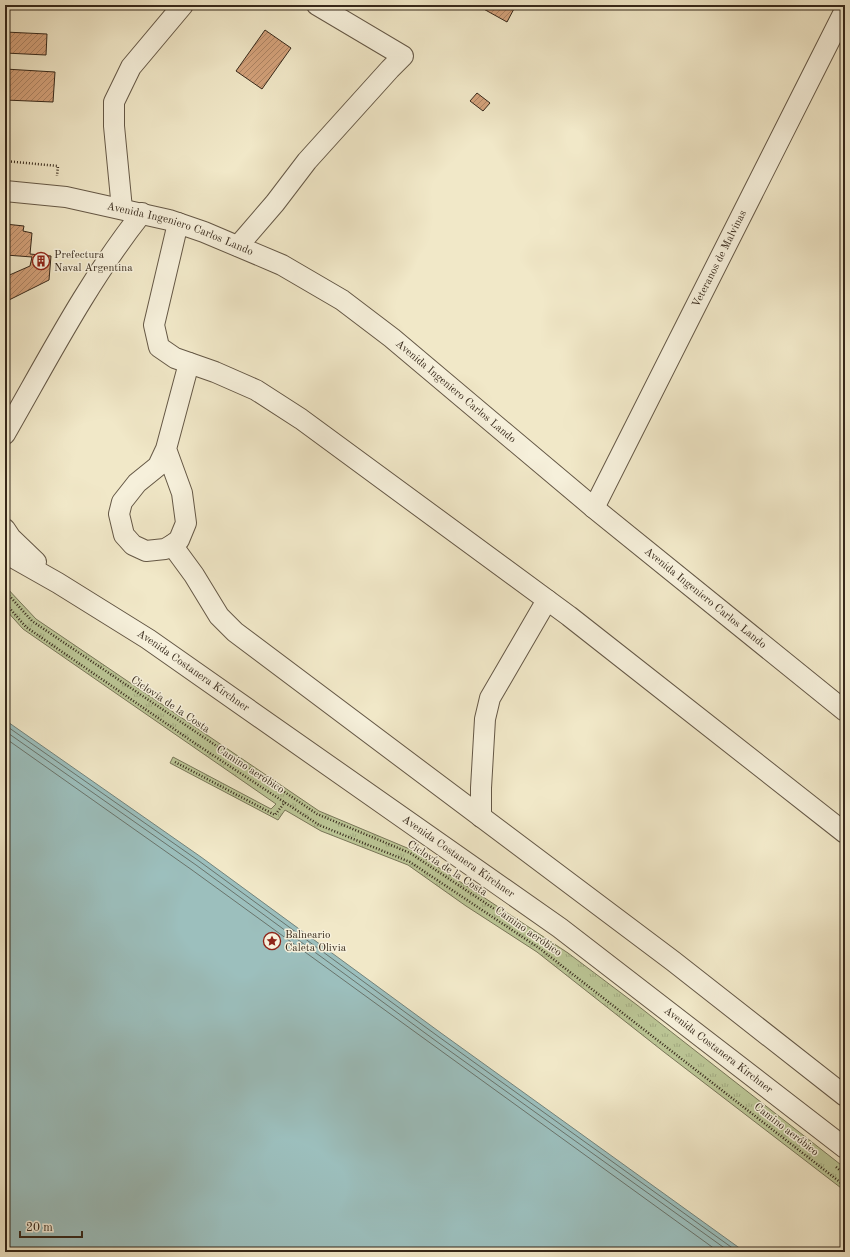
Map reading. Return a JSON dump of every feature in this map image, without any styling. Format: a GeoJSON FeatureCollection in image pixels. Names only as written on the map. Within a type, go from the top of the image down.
{"type":"FeatureCollection","features":[{"type":"Feature","properties":{"kind":"street"},"geometry":{"type":"LineString","coordinates":[[122,209],[114,126],[114,102],[130,67],[183,5]]}},
{"type":"Feature","properties":{"kind":"street"},"geometry":{"type":"LineString","coordinates":[[238,246],[275,203],[307,162],[403,56],[317,5]]}},
{"type":"Feature","properties":{"kind":"street","name":"Veteranos de Malvinas"},"geometry":{"type":"LineString","coordinates":[[594,508],[845,10]]}},
{"type":"Feature","properties":{"kind":"street","name":"Avenida Ingeniero Carlos Lando"},"geometry":{"type":"LineString","coordinates":[[5,191],[66,197],[142,213],[178,223],[282,265],[342,300],[392,338],[594,508],[845,711]]}},
{"type":"Feature","properties":{"kind":"street"},"geometry":{"type":"LineString","coordinates":[[5,434],[21,407],[32,384],[88,290],[124,236],[142,213]]}},
{"type":"Feature","properties":{"kind":"street"},"geometry":{"type":"LineString","coordinates":[[178,223],[154,325],[159,347],[175,358],[215,372],[256,390],[301,419],[547,600],[845,833]]}},
{"type":"Feature","properties":{"kind":"street"},"geometry":{"type":"LineString","coordinates":[[166,450],[182,493],[186,523],[179,540],[172,545],[166,549],[146,551],[133,545],[124,535],[119,514],[122,502],[138,483],[158,466],[166,450],[189,363]]}},
{"type":"Feature","properties":{"kind":"street"},"geometry":{"type":"LineString","coordinates":[[5,406],[21,396],[32,384]]}},
{"type":"Feature","properties":{"kind":"street"},"geometry":{"type":"LineString","coordinates":[[5,529],[11,538],[58,583]]}},
{"type":"Feature","properties":{"kind":"street"},"geometry":{"type":"LineString","coordinates":[[172,545],[194,574],[219,616],[235,632],[673,961],[845,1096]]}},
{"type":"Feature","properties":{"kind":"street"},"geometry":{"type":"LineString","coordinates":[[5,553],[58,583]]}},
{"type":"Feature","properties":{"kind":"street","name":"Avenida Costanera Kirchner"},"geometry":{"type":"LineString","coordinates":[[58,583],[148,639],[560,928],[845,1148]]}},
{"type":"Feature","properties":{"kind":"street"},"geometry":{"type":"LineString","coordinates":[[482,817],[481,788],[485,719],[490,698],[547,600]]}},
{"type":"Feature","properties":{"kind":"path"},"geometry":{"type":"LineString","coordinates":[[5,161],[58,166],[56,196]]}},
{"type":"Feature","properties":{"kind":"path"},"geometry":{"type":"LineString","coordinates":[[5,217],[7,217],[6,224]]}},
{"type":"Feature","properties":{"kind":"path","name":"Ciclovía de la Costa"},"geometry":{"type":"LineString","coordinates":[[5,591],[32,620],[317,814],[410,853],[501,914]]}},
{"type":"Feature","properties":{"kind":"path","name":"Camino aeróbico"},"geometry":{"type":"LineString","coordinates":[[5,603],[26,627],[193,742],[286,802],[319,826],[410,862],[539,948],[845,1186]]}},
{"type":"Feature","properties":{"kind":"path"},"geometry":{"type":"LineString","coordinates":[[175,762],[275,815],[286,802]]}},
{"type":"Feature","properties":{"kind":"path"},"geometry":{"type":"LineString","coordinates":[[833,1165],[845,1175]]}},
{"type":"Feature","properties":{"kind":"green space"},"geometry":{"type":"Polygon","coordinates":[[[5,586],[36,619],[319,811],[412,850],[568,953],[637,1005],[845,1168],[845,1191],[537,952],[466,906],[408,865],[321,831],[285,810],[278,820],[170,763],[173,757],[271,809],[276,804],[23,629],[5,609],[5,586]]]}},
{"type":"Feature","properties":{"kind":"water"},"geometry":{"type":"Polygon","coordinates":[[[5,720],[201,857],[441,1033],[745,1252],[5,1252],[5,720]]]}},
{"type":"Feature","properties":{"kind":"building"},"geometry":{"type":"Polygon","coordinates":[[[481,5],[516,5],[507,22],[480,7],[481,5]]]}},
{"type":"Feature","properties":{"kind":"building"},"geometry":{"type":"Polygon","coordinates":[[[265,30],[291,48],[262,89],[236,71],[265,30]]]}},
{"type":"Feature","properties":{"kind":"building"},"geometry":{"type":"Polygon","coordinates":[[[5,32],[47,34],[46,55],[5,53],[5,32]]]}},
{"type":"Feature","properties":{"kind":"building"},"geometry":{"type":"Polygon","coordinates":[[[5,69],[55,72],[53,102],[5,100],[5,69]]]}},
{"type":"Feature","properties":{"kind":"building"},"geometry":{"type":"Polygon","coordinates":[[[477,93],[490,103],[483,111],[470,101],[477,93]]]}},
{"type":"Feature","properties":{"kind":"building","name":"Prefectura Naval Argentina"},"geometry":{"type":"Polygon","coordinates":[[[5,224],[24,226],[23,231],[32,233],[30,254],[51,256],[49,280],[5,302],[5,277],[30,266],[32,257],[6,255],[5,265],[5,224]]]}},
{"type":"Feature","properties":{"kind":"place","name":"Prefectura Naval Argentina"},"geometry":{"type":"Point","coordinates":[41,261]}},
{"type":"Feature","properties":{"kind":"place","name":"Balneario Caleta Olivia"},"geometry":{"type":"Point","coordinates":[272,941]}}]}
